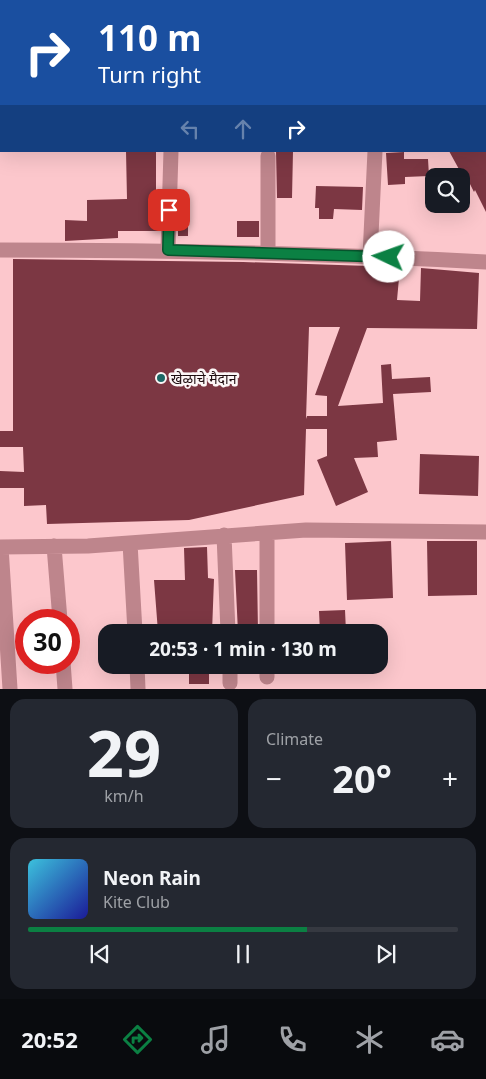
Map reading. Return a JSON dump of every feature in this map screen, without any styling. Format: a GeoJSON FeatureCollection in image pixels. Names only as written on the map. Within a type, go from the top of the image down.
{"type":"FeatureCollection","features":[{"type":"Feature","properties":{"kind":"street"},"geometry":{"type":"LineString","coordinates":[[168,250],[171,152]]}},
{"type":"Feature","properties":{"kind":"street"},"geometry":{"type":"LineString","coordinates":[[370,256],[375,152]]}},
{"type":"Feature","properties":{"kind":"street"},"geometry":{"type":"LineString","coordinates":[[268,156],[268,253]]}},
{"type":"Feature","properties":{"kind":"street"},"geometry":{"type":"LineString","coordinates":[[0,250],[168,250],[370,256],[486,262]]}},
{"type":"Feature","properties":{"kind":"street"},"geometry":{"type":"LineString","coordinates":[[10,689],[1,547],[130,543],[306,530],[486,532]]}},
{"type":"Feature","properties":{"kind":"street"},"geometry":{"type":"LineString","coordinates":[[266,532],[267,624]]}},
{"type":"Feature","properties":{"kind":"street"},"geometry":{"type":"LineString","coordinates":[[224,535],[228,624]]}},
{"type":"Feature","properties":{"kind":"street"},"geometry":{"type":"LineString","coordinates":[[130,543],[135,624]]}},
{"type":"Feature","properties":{"kind":"street"},"geometry":{"type":"LineString","coordinates":[[54,546],[59,609]]}},
{"type":"Feature","properties":{"kind":"street"},"geometry":{"type":"LineString","coordinates":[[64,674],[65,689]]}},
{"type":"Feature","properties":{"kind":"street"},"geometry":{"type":"LineString","coordinates":[[137,674],[138,689]]}},
{"type":"Feature","properties":{"kind":"street"},"geometry":{"type":"LineString","coordinates":[[230,674],[230,683]]}},
{"type":"Feature","properties":{"kind":"building"},"geometry":{"type":"Polygon","coordinates":[[[126,152],[156,152],[156,220],[160,220],[159,231],[118,231],[118,238],[65,241],[65,220],[87,221],[87,200],[127,199],[126,152]]]}},
{"type":"Feature","properties":{"kind":"building"},"geometry":{"type":"Polygon","coordinates":[[[276,152],[293,152],[292,198],[277,198],[276,152]]]}},
{"type":"Feature","properties":{"kind":"building"},"geometry":{"type":"Polygon","coordinates":[[[404,152],[404,159],[428,159],[429,168],[425,168],[425,176],[405,177],[405,184],[388,185],[386,153],[404,152]]]}},
{"type":"Feature","properties":{"kind":"building"},"geometry":{"type":"Polygon","coordinates":[[[450,152],[486,152],[486,212],[475,190],[474,192],[470,184],[470,168],[458,168],[450,152]]]}},
{"type":"Feature","properties":{"kind":"building"},"geometry":{"type":"Polygon","coordinates":[[[316,186],[363,187],[362,210],[334,209],[333,219],[319,219],[319,208],[315,208],[316,186]]]}},
{"type":"Feature","properties":{"kind":"building"},"geometry":{"type":"Polygon","coordinates":[[[178,220],[188,220],[188,236],[178,236],[178,220]]]}},
{"type":"Feature","properties":{"kind":"building"},"geometry":{"type":"Polygon","coordinates":[[[237,221],[259,221],[259,237],[237,237],[237,221]]]}},
{"type":"Feature","properties":{"kind":"building"},"geometry":{"type":"Polygon","coordinates":[[[13,259],[243,262],[400,267],[397,300],[420,301],[421,268],[479,273],[477,329],[367,328],[338,406],[383,403],[381,365],[391,364],[392,379],[430,377],[431,392],[393,394],[397,440],[377,442],[378,457],[354,458],[368,492],[336,506],[317,460],[327,456],[327,429],[306,429],[304,495],[189,520],[47,524],[46,505],[24,506],[24,488],[0,488],[0,471],[24,472],[23,447],[0,447],[0,431],[13,431],[13,259]],[[309,327],[306,419],[307,416],[327,416],[327,396],[315,395],[340,327],[309,327]]]}},
{"type":"Feature","properties":{"kind":"building"},"geometry":{"type":"Polygon","coordinates":[[[420,454],[479,456],[478,496],[419,494],[420,454]]]}},
{"type":"Feature","properties":{"kind":"building"},"geometry":{"type":"Polygon","coordinates":[[[391,541],[393,598],[347,600],[345,543],[391,541]]]}},
{"type":"Feature","properties":{"kind":"building"},"geometry":{"type":"Polygon","coordinates":[[[427,541],[477,541],[477,595],[428,596],[427,541]]]}},
{"type":"Feature","properties":{"kind":"building"},"geometry":{"type":"Polygon","coordinates":[[[207,547],[208,578],[214,579],[212,624],[157,624],[154,580],[185,580],[184,548],[207,547]]]}},
{"type":"Feature","properties":{"kind":"building"},"geometry":{"type":"Polygon","coordinates":[[[235,570],[257,570],[258,624],[238,624],[235,570]]]}},
{"type":"Feature","properties":{"kind":"building"},"geometry":{"type":"Polygon","coordinates":[[[345,610],[346,624],[320,624],[319,611],[345,610]]]}},
{"type":"Feature","properties":{"kind":"building"},"geometry":{"type":"Polygon","coordinates":[[[189,674],[209,674],[209,684],[189,684],[189,674]]]}},
{"type":"Feature","properties":{"kind":"place","name":"खेऴाचे मैदान"},"geometry":{"type":"Point","coordinates":[161,378]}},
{"type":"Feature","properties":{"kind":"route"},"geometry":{"type":"LineString","coordinates":[[169,210],[168,250],[389,257]]}}]}
